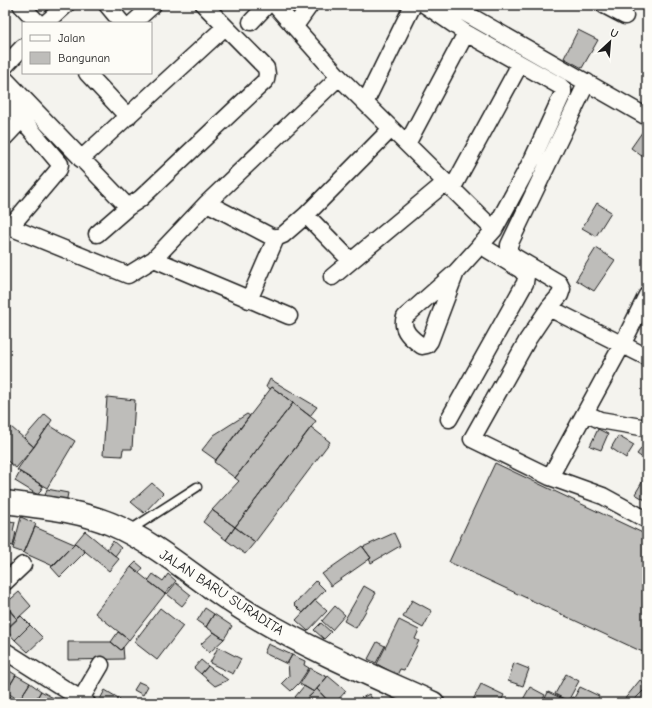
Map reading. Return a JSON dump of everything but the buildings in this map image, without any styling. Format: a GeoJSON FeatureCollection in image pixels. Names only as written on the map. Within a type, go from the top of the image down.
{"type":"FeatureCollection","features":[{"type":"Feature","properties":{"kind":"main road","name":"JALAN BARU SURADITA"},"geometry":{"type":"LineString","coordinates":[[5,502],[78,513],[111,524],[160,551],[252,615],[281,632],[312,648],[433,703]]}},
{"type":"Feature","properties":{"kind":"street"},"geometry":{"type":"LineString","coordinates":[[20,5],[37,22]]}},
{"type":"Feature","properties":{"kind":"street"},"geometry":{"type":"LineString","coordinates":[[47,22],[66,5]]}},
{"type":"Feature","properties":{"kind":"street"},"geometry":{"type":"LineString","coordinates":[[107,5],[121,22]]}},
{"type":"Feature","properties":{"kind":"street"},"geometry":{"type":"LineString","coordinates":[[134,22],[152,5]]}},
{"type":"Feature","properties":{"kind":"street"},"geometry":{"type":"LineString","coordinates":[[97,234],[128,207],[140,199],[266,80],[266,68],[204,5]]}},
{"type":"Feature","properties":{"kind":"street"},"geometry":{"type":"LineString","coordinates":[[251,22],[267,5]]}},
{"type":"Feature","properties":{"kind":"street"},"geometry":{"type":"LineString","coordinates":[[275,5],[339,77],[494,230]]}},
{"type":"Feature","properties":{"kind":"street"},"geometry":{"type":"LineString","coordinates":[[294,26],[310,5]]}},
{"type":"Feature","properties":{"kind":"street"},"geometry":{"type":"LineString","coordinates":[[365,103],[413,5]]}},
{"type":"Feature","properties":{"kind":"street"},"geometry":{"type":"LineString","coordinates":[[424,5],[466,33],[563,89],[563,93],[533,158],[494,230],[456,272]]}},
{"type":"Feature","properties":{"kind":"street"},"geometry":{"type":"LineString","coordinates":[[451,5],[647,117]]}},
{"type":"Feature","properties":{"kind":"street"},"geometry":{"type":"LineString","coordinates":[[604,5],[625,16]]}},
{"type":"Feature","properties":{"kind":"street"},"geometry":{"type":"LineString","coordinates":[[81,159],[226,27]]}},
{"type":"Feature","properties":{"kind":"street"},"geometry":{"type":"LineString","coordinates":[[406,144],[466,33]]}},
{"type":"Feature","properties":{"kind":"street"},"geometry":{"type":"LineString","coordinates":[[5,66],[22,48]]}},
{"type":"Feature","properties":{"kind":"street"},"geometry":{"type":"LineString","coordinates":[[332,277],[449,186],[520,64]]}},
{"type":"Feature","properties":{"kind":"street"},"geometry":{"type":"LineString","coordinates":[[88,74],[128,117]]}},
{"type":"Feature","properties":{"kind":"street"},"geometry":{"type":"LineString","coordinates":[[5,99],[60,164],[59,169],[8,226],[128,275],[154,259],[207,203],[339,77]]}},
{"type":"Feature","properties":{"kind":"street"},"geometry":{"type":"LineString","coordinates":[[5,79],[128,207]]}},
{"type":"Feature","properties":{"kind":"street"},"geometry":{"type":"LineString","coordinates":[[587,82],[508,245],[509,252],[513,256],[559,283],[562,289],[560,295],[549,308],[528,339],[472,439],[550,478],[603,496],[647,520]]}},
{"type":"Feature","properties":{"kind":"street"},"geometry":{"type":"LineString","coordinates":[[5,137],[22,119]]}},
{"type":"Feature","properties":{"kind":"street"},"geometry":{"type":"LineString","coordinates":[[207,203],[270,236],[276,238],[283,236],[306,215],[391,129]]}},
{"type":"Feature","properties":{"kind":"street"},"geometry":{"type":"LineString","coordinates":[[306,215],[351,261]]}},
{"type":"Feature","properties":{"kind":"street"},"geometry":{"type":"LineString","coordinates":[[250,300],[276,238]]}},
{"type":"Feature","properties":{"kind":"street"},"geometry":{"type":"LineString","coordinates":[[449,419],[525,283],[526,276],[522,270],[480,245]]}},
{"type":"Feature","properties":{"kind":"street"},"geometry":{"type":"LineString","coordinates":[[154,259],[289,316]]}},
{"type":"Feature","properties":{"kind":"street"},"geometry":{"type":"LineString","coordinates":[[550,478],[622,345],[647,295]]}},
{"type":"Feature","properties":{"kind":"street"},"geometry":{"type":"LineString","coordinates":[[549,308],[647,357]]}},
{"type":"Feature","properties":{"kind":"street"},"geometry":{"type":"LineString","coordinates":[[585,413],[600,420],[647,429]]}},
{"type":"Feature","properties":{"kind":"street"},"geometry":{"type":"LineString","coordinates":[[5,582],[23,565]]}},
{"type":"Feature","properties":{"kind":"street"},"geometry":{"type":"LineString","coordinates":[[5,652],[84,701],[101,665]]}},
{"type":"Feature","properties":{"kind":"lane"},"geometry":{"type":"LineString","coordinates":[[128,532],[197,487]]}}]}
